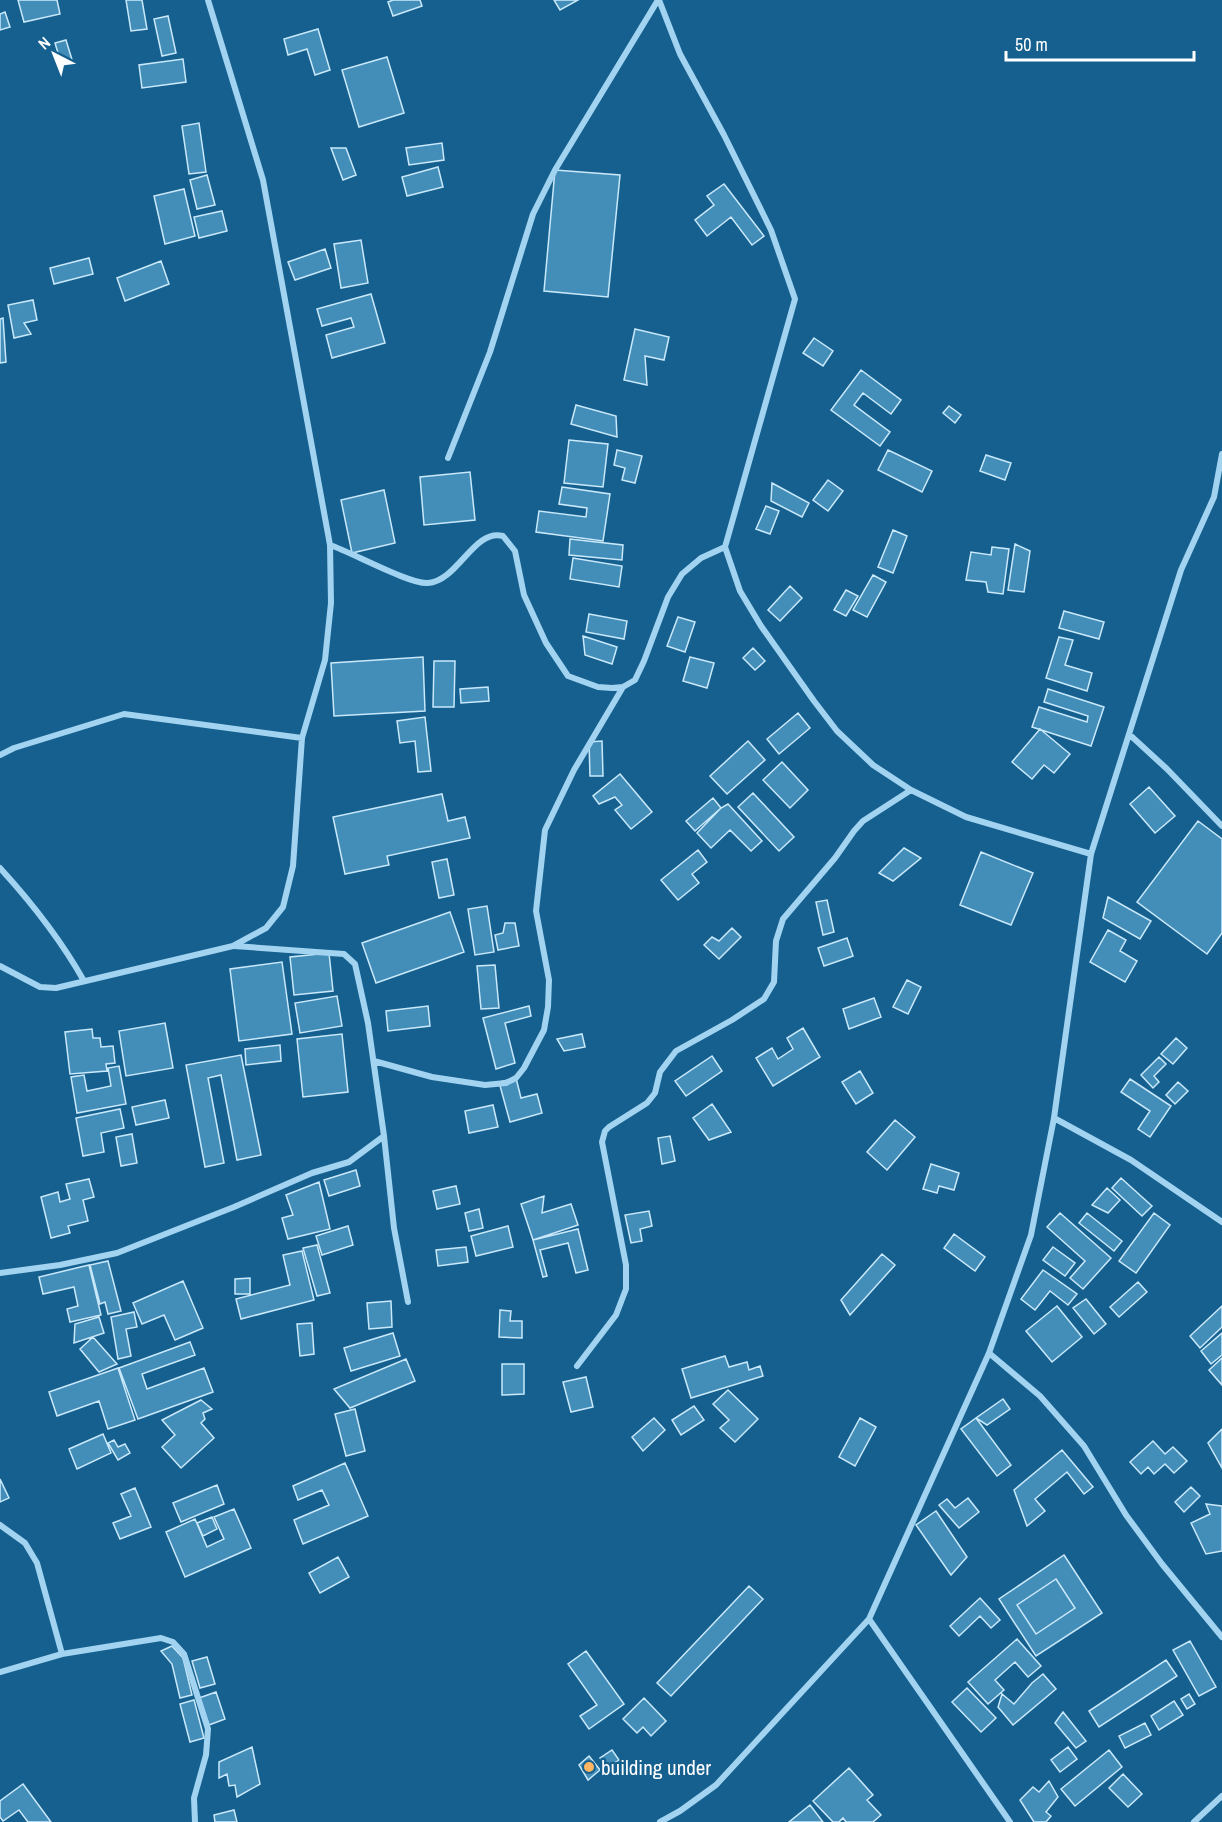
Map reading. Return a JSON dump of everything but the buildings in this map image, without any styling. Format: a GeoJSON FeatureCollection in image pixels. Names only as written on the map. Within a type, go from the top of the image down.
{"type":"FeatureCollection","features":[{"type":"Feature","properties":{"kind":"street"},"geometry":{"type":"LineString","coordinates":[[0,966],[40,987],[56,988],[233,946],[266,928],[283,907],[293,866],[303,738],[325,660],[331,603],[330,544],[263,180],[208,0]]}},
{"type":"Feature","properties":{"kind":"street"},"geometry":{"type":"LineString","coordinates":[[448,458],[490,352],[533,214],[555,170],[659,0]]}},
{"type":"Feature","properties":{"kind":"street"},"geometry":{"type":"LineString","coordinates":[[659,0],[680,54],[724,135],[771,230],[795,299],[725,547],[740,591],[755,617],[814,701],[837,731],[873,765],[911,790],[966,817],[1091,854]]}},
{"type":"Feature","properties":{"kind":"street"},"geometry":{"type":"LineString","coordinates":[[660,1822],[680,1811],[716,1785],[869,1619],[989,1353],[1031,1235],[1054,1118],[1091,854],[1181,570],[1214,497],[1222,454]]}},
{"type":"Feature","properties":{"kind":"street"},"geometry":{"type":"LineString","coordinates":[[330,544],[406,578],[429,583],[452,572],[467,554],[489,536],[494,534],[503,536],[515,551],[524,595],[546,643],[568,676],[598,687],[623,687]]}},
{"type":"Feature","properties":{"kind":"street"},"geometry":{"type":"LineString","coordinates":[[374,1061],[432,1077],[485,1085],[506,1083],[516,1078],[524,1068],[544,1030],[548,1007],[549,980],[536,910],[545,830],[574,770],[623,687],[635,680],[639,674],[668,597],[682,574],[700,558],[725,547]]}},
{"type":"Feature","properties":{"kind":"street"},"geometry":{"type":"LineString","coordinates":[[0,755],[14,748],[124,714],[303,738]]}},
{"type":"Feature","properties":{"kind":"street"},"geometry":{"type":"LineString","coordinates":[[1130,735],[1167,769],[1222,826]]}},
{"type":"Feature","properties":{"kind":"street"},"geometry":{"type":"LineString","coordinates":[[577,1366],[616,1315],[626,1289],[626,1265],[602,1142],[605,1131],[609,1126],[646,1103],[654,1093],[660,1072],[676,1051],[732,1020],[764,999],[774,982],[776,941],[783,919],[836,858],[863,821],[911,790]]}},
{"type":"Feature","properties":{"kind":"street"},"geometry":{"type":"LineString","coordinates":[[0,868],[42,917],[84,981]]}},
{"type":"Feature","properties":{"kind":"street"},"geometry":{"type":"LineString","coordinates":[[233,946],[344,954],[355,964],[374,1061],[394,1228],[408,1302]]}},
{"type":"Feature","properties":{"kind":"street"},"geometry":{"type":"LineString","coordinates":[[1054,1118],[1131,1160],[1222,1222]]}},
{"type":"Feature","properties":{"kind":"street"},"geometry":{"type":"LineString","coordinates":[[0,1273],[60,1265],[117,1253],[234,1207],[312,1173],[349,1162],[384,1136]]}},
{"type":"Feature","properties":{"kind":"street"},"geometry":{"type":"LineString","coordinates":[[989,1353],[1040,1396],[1084,1446],[1126,1515],[1162,1564],[1222,1637]]}},
{"type":"Feature","properties":{"kind":"street"},"geometry":{"type":"LineString","coordinates":[[0,1525],[26,1543],[37,1563],[62,1654]]}},
{"type":"Feature","properties":{"kind":"street"},"geometry":{"type":"LineString","coordinates":[[869,1619],[1010,1822]]}},
{"type":"Feature","properties":{"kind":"street"},"geometry":{"type":"LineString","coordinates":[[0,1672],[62,1654],[161,1638],[177,1646],[184,1654],[208,1729],[206,1755],[194,1798],[195,1822]]}},
{"type":"Feature","properties":{"kind":"street"},"geometry":{"type":"LineString","coordinates":[[1194,1822],[1222,1796]]}},
{"type":"Feature","properties":{"kind":"place","name":"building under"},"geometry":{"type":"Point","coordinates":[589,1767]}}]}
